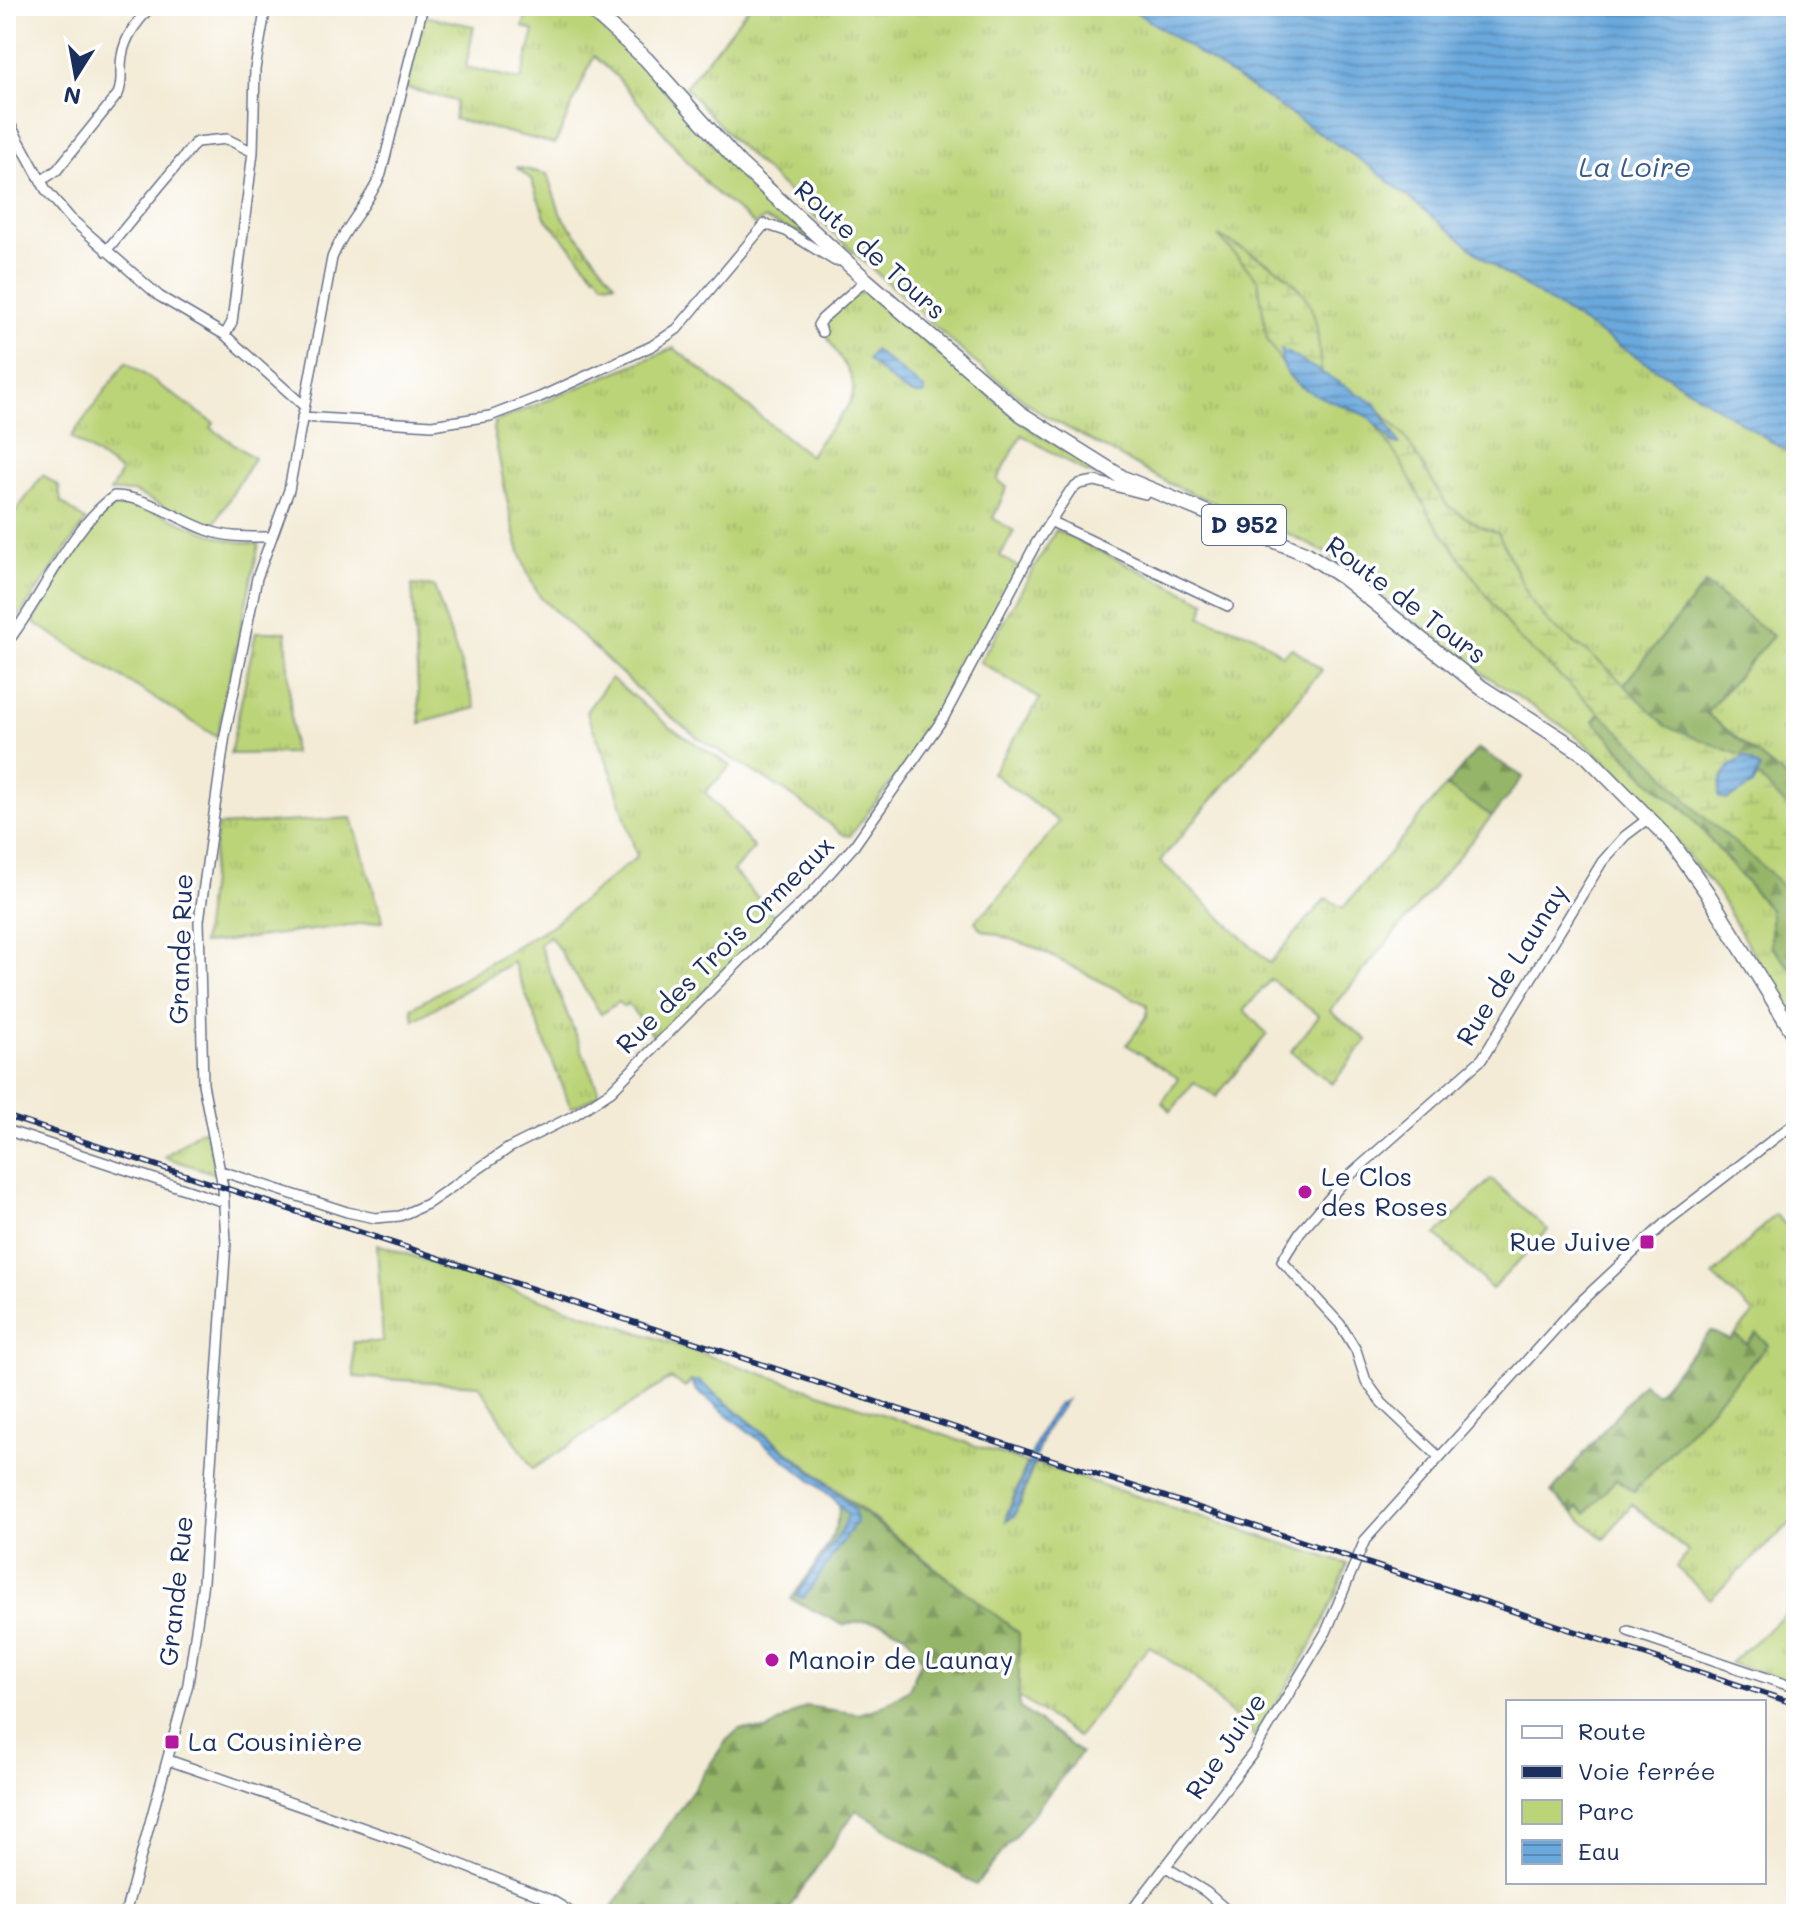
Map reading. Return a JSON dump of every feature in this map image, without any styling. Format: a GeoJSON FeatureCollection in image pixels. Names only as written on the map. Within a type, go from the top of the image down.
{"type":"FeatureCollection","features":[{"type":"Feature","properties":{"kind":"main road","name":"Route de Tours"},"geometry":{"type":"LineString","coordinates":[[587,6],[646,59],[739,163],[866,280],[1021,414],[1086,456],[1151,490],[1307,554],[1344,578],[1482,688],[1586,755],[1650,817],[1706,891],[1796,1037]]}},
{"type":"Feature","properties":{"kind":"street"},"geometry":{"type":"LineString","coordinates":[[41,181],[57,170],[118,94],[123,83],[121,57],[134,25],[151,6]]}},
{"type":"Feature","properties":{"kind":"street"},"geometry":{"type":"LineString","coordinates":[[225,335],[232,322],[253,152],[255,69],[266,6]]}},
{"type":"Feature","properties":{"kind":"street","name":"Grande Rue"},"geometry":{"type":"LineString","coordinates":[[125,1914],[188,1684],[203,1582],[225,1264],[221,1171],[203,1084],[199,921],[225,735],[257,578],[289,490],[332,258],[338,243],[374,191],[381,174],[423,6]]}},
{"type":"Feature","properties":{"kind":"street"},"geometry":{"type":"LineString","coordinates":[[6,117],[41,181],[70,218],[159,296],[225,335],[304,406]]}},
{"type":"Feature","properties":{"kind":"street"},"geometry":{"type":"LineString","coordinates":[[106,251],[196,142],[227,139],[253,152]]}},
{"type":"Feature","properties":{"kind":"street"},"geometry":{"type":"LineString","coordinates":[[302,417],[432,425],[490,416],[540,397],[652,346],[677,329],[765,224],[786,231],[835,261],[844,260]]}},
{"type":"Feature","properties":{"kind":"street"},"geometry":{"type":"LineString","coordinates":[[822,332],[818,325],[822,319],[866,280]]}},
{"type":"Feature","properties":{"kind":"street","name":"Rue des Trois Ormeaux"},"geometry":{"type":"LineString","coordinates":[[221,1171],[355,1214],[400,1216],[427,1204],[509,1148],[573,1116],[611,1091],[811,894],[854,846],[944,717],[1050,521],[1079,484],[1095,481],[1145,494],[1151,490]]}},
{"type":"Feature","properties":{"kind":"street"},"geometry":{"type":"LineString","coordinates":[[6,644],[28,616],[84,525],[114,496],[132,496],[209,531],[237,538],[270,537]]}},
{"type":"Feature","properties":{"kind":"street"},"geometry":{"type":"LineString","coordinates":[[1050,521],[1228,606]]}},
{"type":"Feature","properties":{"kind":"street","name":"Rue de Launay"},"geometry":{"type":"LineString","coordinates":[[1438,1456],[1382,1403],[1366,1381],[1356,1350],[1340,1324],[1282,1261],[1300,1232],[1348,1177],[1482,1059],[1602,862],[1625,836],[1650,817]]}},
{"type":"Feature","properties":{"kind":"street","name":"Rue Juive"},"geometry":{"type":"LineString","coordinates":[[1129,1914],[1253,1753],[1317,1648],[1365,1540],[1575,1307],[1666,1222],[1796,1122]]}},
{"type":"Feature","properties":{"kind":"street"},"geometry":{"type":"LineString","coordinates":[[6,1130],[224,1202]]}},
{"type":"Feature","properties":{"kind":"street"},"geometry":{"type":"LineString","coordinates":[[1628,1631],[1796,1688]]}},
{"type":"Feature","properties":{"kind":"street"},"geometry":{"type":"LineString","coordinates":[[168,1760],[415,1846],[553,1901],[574,1914]]}},
{"type":"Feature","properties":{"kind":"street"},"geometry":{"type":"LineString","coordinates":[[1166,1867],[1206,1892],[1231,1914]]}},
{"type":"Feature","properties":{"kind":"green space"},"geometry":{"type":"Polygon","coordinates":[[[529,6],[577,6],[630,51],[716,148],[826,251],[794,231],[764,219],[755,225],[709,187],[616,76],[594,56],[555,144],[454,119],[456,101],[406,88],[423,16],[474,26],[466,67],[521,80],[534,31],[523,27],[529,6]]]}},
{"type":"Feature","properties":{"kind":"green space"},"geometry":{"type":"Polygon","coordinates":[[[750,6],[1127,6],[1371,167],[1499,270],[1796,457],[1796,786],[1706,713],[1705,584],[1649,781],[1686,811],[1771,911],[1772,946],[1792,970],[1796,969],[1796,1028],[1717,891],[1624,777],[1574,734],[1479,671],[1326,553],[1283,531],[1170,484],[1042,414],[972,360],[733,140],[685,87],[750,6]]]}},
{"type":"Feature","properties":{"kind":"green space"},"geometry":{"type":"Polygon","coordinates":[[[516,167],[547,174],[561,215],[615,283],[603,282],[595,275],[545,217],[531,179],[516,167]]]}},
{"type":"Feature","properties":{"kind":"green space"},"geometry":{"type":"Polygon","coordinates":[[[1218,236],[1276,268],[1300,290],[1315,319],[1322,375],[1281,349],[1289,375],[1267,339],[1258,280],[1218,236]]]}},
{"type":"Feature","properties":{"kind":"green space"},"geometry":{"type":"Polygon","coordinates":[[[864,291],[1031,430],[1124,486],[1086,472],[1022,435],[997,480],[1007,487],[993,518],[1014,531],[1000,556],[1019,568],[933,728],[850,836],[844,835],[787,792],[701,740],[653,703],[541,598],[516,539],[493,429],[495,422],[674,348],[810,456],[847,407],[853,389],[847,368],[828,339],[826,319],[851,297],[864,291]]]}},
{"type":"Feature","properties":{"kind":"green space"},"geometry":{"type":"Polygon","coordinates":[[[126,362],[214,423],[211,428],[254,458],[211,529],[134,492],[110,492],[121,472],[71,437],[126,362]]]}},
{"type":"Feature","properties":{"kind":"green space"},"geometry":{"type":"Polygon","coordinates":[[[1382,412],[1405,437],[1447,505],[1479,526],[1498,533],[1530,600],[1549,623],[1606,667],[1666,726],[1745,757],[1725,772],[1719,797],[1753,785],[1758,776],[1796,816],[1796,901],[1768,871],[1697,811],[1654,763],[1514,634],[1431,517],[1400,461],[1372,420],[1394,444],[1399,443],[1382,412]]]}},
{"type":"Feature","properties":{"kind":"green space"},"geometry":{"type":"Polygon","coordinates":[[[43,475],[59,487],[61,502],[86,521],[6,635],[6,525],[43,475]]]}},
{"type":"Feature","properties":{"kind":"green space"},"geometry":{"type":"Polygon","coordinates":[[[124,502],[223,538],[259,544],[217,737],[33,622],[84,537],[110,510],[124,502]]]}},
{"type":"Feature","properties":{"kind":"green space"},"geometry":{"type":"Polygon","coordinates":[[[1056,530],[1206,602],[1201,617],[1256,636],[1282,655],[1292,648],[1322,670],[1160,861],[1270,963],[1326,898],[1343,908],[1446,786],[1492,816],[1330,1011],[1367,1040],[1332,1084],[1291,1051],[1319,1016],[1271,979],[1244,1010],[1267,1034],[1216,1097],[1194,1082],[1171,1111],[1162,1103],[1178,1078],[1127,1045],[1147,1016],[1147,1005],[1034,947],[980,929],[975,921],[995,902],[1059,822],[992,773],[1040,699],[980,662],[1056,530]]]}},
{"type":"Feature","properties":{"kind":"green space"},"geometry":{"type":"Polygon","coordinates":[[[1705,584],[1773,636],[1706,713],[1796,786],[1796,969],[1793,970],[1771,946],[1771,911],[1686,811],[1649,781],[1594,721],[1705,584]]]}},
{"type":"Feature","properties":{"kind":"green space"},"geometry":{"type":"Polygon","coordinates":[[[412,585],[434,587],[476,708],[420,723],[412,585]]]}},
{"type":"Feature","properties":{"kind":"green space"},"geometry":{"type":"Polygon","coordinates":[[[256,632],[286,632],[293,753],[230,754],[256,632]]]}},
{"type":"Feature","properties":{"kind":"green space"},"geometry":{"type":"Polygon","coordinates":[[[611,678],[670,727],[731,766],[705,792],[754,848],[733,871],[779,921],[656,1040],[627,1003],[624,1007],[618,1002],[601,1014],[550,936],[539,944],[600,1095],[571,1108],[513,962],[414,1020],[412,1008],[552,925],[637,857],[611,771],[586,712],[611,678]]]}},
{"type":"Feature","properties":{"kind":"green space"},"geometry":{"type":"Polygon","coordinates":[[[1478,748],[1523,777],[1492,816],[1446,786],[1478,748]]]}},
{"type":"Feature","properties":{"kind":"green space"},"geometry":{"type":"Polygon","coordinates":[[[352,818],[383,921],[202,944],[217,826],[352,818]]]}},
{"type":"Feature","properties":{"kind":"green space"},"geometry":{"type":"Polygon","coordinates":[[[206,1130],[216,1174],[164,1157],[200,1131],[206,1130]]]}},
{"type":"Feature","properties":{"kind":"green space"},"geometry":{"type":"Polygon","coordinates":[[[1491,1179],[1548,1230],[1492,1289],[1436,1235],[1491,1179]]]}},
{"type":"Feature","properties":{"kind":"green space"},"geometry":{"type":"Polygon","coordinates":[[[1775,1214],[1796,1235],[1796,1518],[1710,1599],[1676,1567],[1688,1552],[1632,1504],[1604,1539],[1574,1513],[1577,1506],[1586,1513],[1616,1478],[1634,1492],[1746,1345],[1735,1335],[1754,1313],[1713,1276],[1775,1214]]]}},
{"type":"Feature","properties":{"kind":"green space"},"geometry":{"type":"Polygon","coordinates":[[[377,1244],[1027,1463],[1006,1515],[1021,1504],[1034,1463],[1347,1564],[1318,1632],[1255,1737],[1196,1679],[1149,1646],[1078,1737],[1019,1697],[1018,1633],[699,1381],[691,1381],[685,1388],[671,1378],[533,1469],[479,1385],[354,1377],[353,1342],[383,1342],[377,1244]]]}},
{"type":"Feature","properties":{"kind":"green space"},"geometry":{"type":"Polygon","coordinates":[[[1711,1331],[1730,1340],[1735,1335],[1746,1344],[1757,1333],[1768,1345],[1634,1492],[1616,1479],[1586,1513],[1578,1507],[1574,1513],[1551,1493],[1643,1383],[1656,1394],[1711,1331]]]}},
{"type":"Feature","properties":{"kind":"green space"},"geometry":{"type":"Polygon","coordinates":[[[840,1495],[1019,1633],[1019,1707],[1081,1753],[976,1885],[856,1810],[785,1914],[608,1914],[726,1741],[739,1729],[767,1730],[806,1706],[859,1714],[881,1707],[909,1689],[922,1659],[907,1635],[884,1624],[867,1621],[843,1625],[791,1599],[831,1538],[840,1495]]]}},
{"type":"Feature","properties":{"kind":"green space"},"geometry":{"type":"Polygon","coordinates":[[[1796,1605],[1796,1671],[1785,1681],[1730,1663],[1796,1605]]]}},
{"type":"Feature","properties":{"kind":"water","name":"La Loire"},"geometry":{"type":"Polygon","coordinates":[[[1127,6],[1796,6],[1796,457],[1499,270],[1371,167],[1127,6]]]}},
{"type":"Feature","properties":{"kind":"water"},"geometry":{"type":"Polygon","coordinates":[[[1281,349],[1376,404],[1399,444],[1394,444],[1368,417],[1300,386],[1289,376],[1281,349]]]}},
{"type":"Feature","properties":{"kind":"water"},"geometry":{"type":"Polygon","coordinates":[[[874,350],[924,389],[925,394],[904,390],[890,380],[868,359],[874,350]]]}},
{"type":"Feature","properties":{"kind":"water"},"geometry":{"type":"Polygon","coordinates":[[[1745,757],[1760,768],[1753,785],[1727,800],[1719,797],[1725,772],[1745,757]]]}},
{"type":"Feature","properties":{"kind":"water"},"geometry":{"type":"Polygon","coordinates":[[[691,1381],[699,1381],[840,1495],[855,1511],[856,1522],[804,1598],[796,1596],[842,1530],[848,1515],[833,1498],[696,1390],[691,1381]]]}},
{"type":"Feature","properties":{"kind":"water"},"geometry":{"type":"Polygon","coordinates":[[[1066,1400],[1045,1431],[1014,1517],[1006,1521],[1042,1428],[1058,1404],[1066,1400]]]}},
{"type":"Feature","properties":{"kind":"railway"},"geometry":{"type":"LineString","coordinates":[[6,1116],[1796,1704]]}},
{"type":"Feature","properties":{"kind":"place","name":"Le Clos des Roses"},"geometry":{"type":"Point","coordinates":[1305,1192]}},
{"type":"Feature","properties":{"kind":"place","name":"Rue Juive"},"geometry":{"type":"Point","coordinates":[1647,1242]}},
{"type":"Feature","properties":{"kind":"place","name":"Manoir de Launay"},"geometry":{"type":"Point","coordinates":[772,1660]}},
{"type":"Feature","properties":{"kind":"place","name":"La Cousinière"},"geometry":{"type":"Point","coordinates":[172,1742]}}]}
